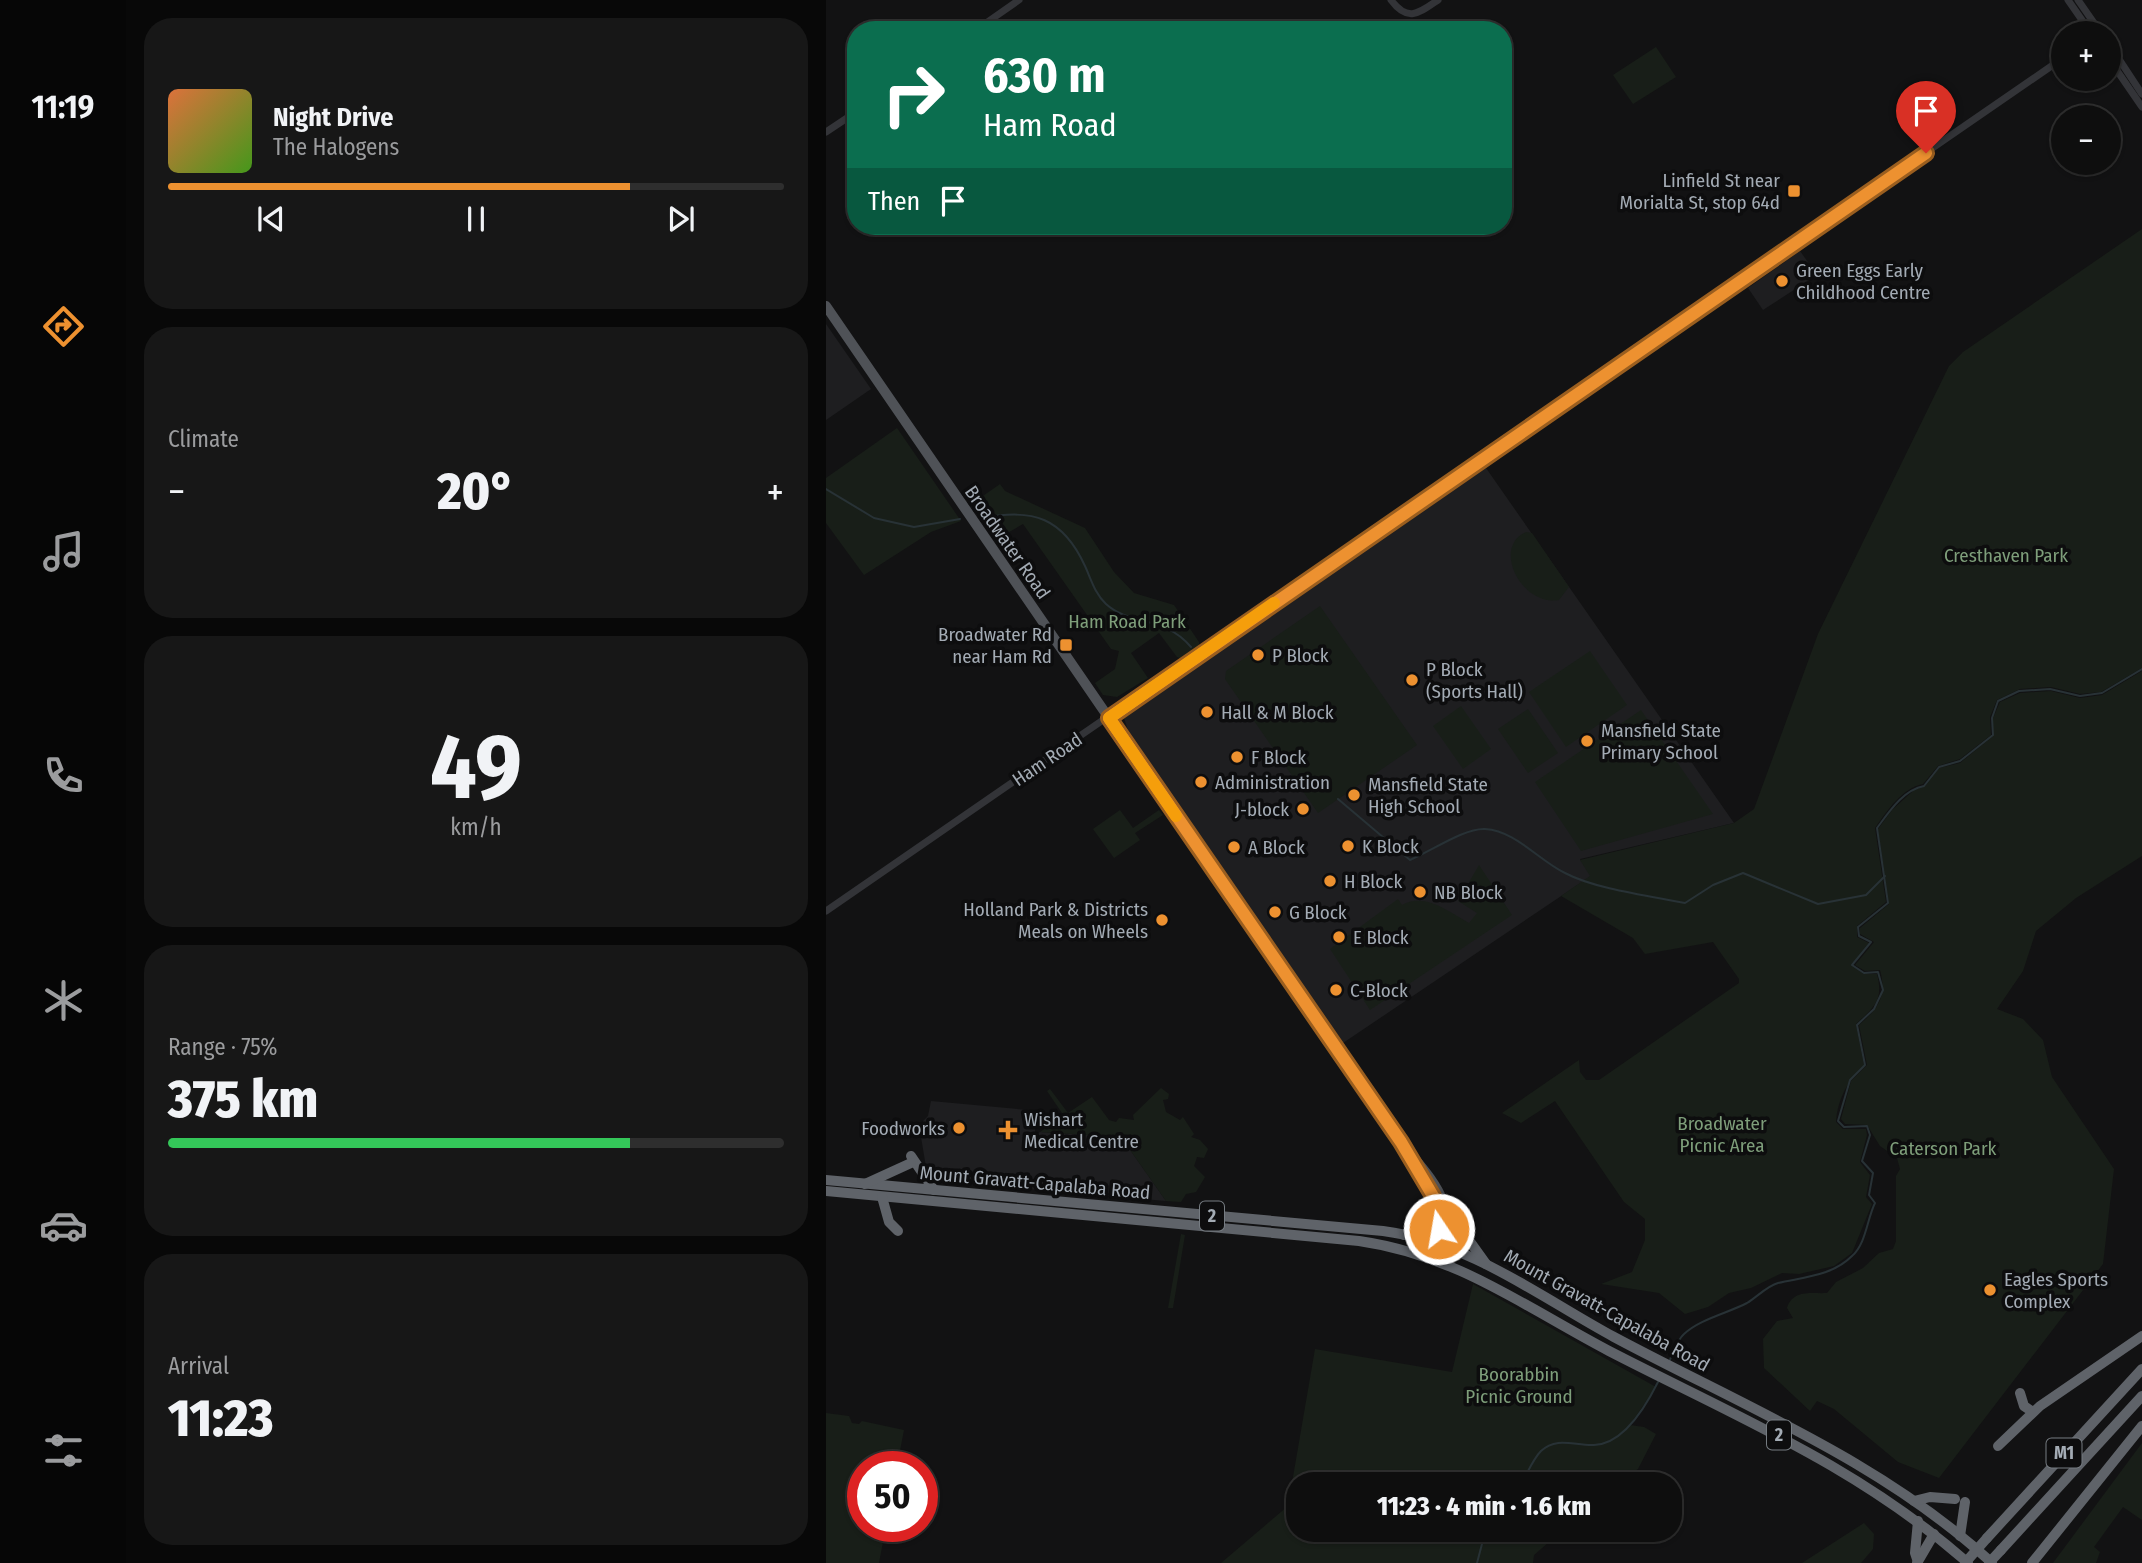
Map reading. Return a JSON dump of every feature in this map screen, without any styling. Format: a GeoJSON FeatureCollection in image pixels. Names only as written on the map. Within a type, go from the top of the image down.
{"type":"FeatureCollection","features":[{"type":"Feature","properties":{"kind":"highway"},"geometry":{"type":"LineString","coordinates":[[865,1184],[911,1159],[934,1190]]}},
{"type":"Feature","properties":{"kind":"highway","name":"Mount Gravatt-Capalaba Road"},"geometry":{"type":"LineString","coordinates":[[826,1180],[1404,1235],[1441,1245],[1486,1264],[1648,1355],[1812,1439],[1914,1500],[1991,1563]]}},
{"type":"Feature","properties":{"kind":"highway","name":"Mount Gravatt-Capalaba Road"},"geometry":{"type":"LineString","coordinates":[[826,1191],[1359,1241],[1437,1259],[1514,1297],[1641,1367],[1824,1459],[1918,1521],[1966,1563]]}},
{"type":"Feature","properties":{"kind":"highway"},"geometry":{"type":"LineString","coordinates":[[882,1197],[889,1222],[898,1231]]}},
{"type":"Feature","properties":{"kind":"highway"},"geometry":{"type":"LineString","coordinates":[[1404,1235],[1424,1220],[1435,1202]]}},
{"type":"Feature","properties":{"kind":"highway"},"geometry":{"type":"LineString","coordinates":[[1448,1211],[1486,1264]]}},
{"type":"Feature","properties":{"kind":"highway"},"geometry":{"type":"LineString","coordinates":[[1998,1447],[2033,1412],[2142,1336]]}},
{"type":"Feature","properties":{"kind":"highway","name":"M1"},"geometry":{"type":"LineString","coordinates":[[1966,1563],[2142,1369]]}},
{"type":"Feature","properties":{"kind":"highway"},"geometry":{"type":"LineString","coordinates":[[2020,1393],[2024,1406],[2033,1412]]}},
{"type":"Feature","properties":{"kind":"highway","name":"M1"},"geometry":{"type":"LineString","coordinates":[[1991,1563],[2142,1396]]}},
{"type":"Feature","properties":{"kind":"highway"},"geometry":{"type":"LineString","coordinates":[[2034,1562],[2142,1426]]}},
{"type":"Feature","properties":{"kind":"highway"},"geometry":{"type":"LineString","coordinates":[[1914,1500],[1930,1496],[1960,1500],[1961,1536]]}},
{"type":"Feature","properties":{"kind":"highway"},"geometry":{"type":"LineString","coordinates":[[1917,1563],[1915,1553],[1918,1521]]}},
{"type":"Feature","properties":{"kind":"highway"},"geometry":{"type":"LineString","coordinates":[[1917,1563],[1934,1534]]}},
{"type":"Feature","properties":{"kind":"main road","name":"Broadwater Road"},"geometry":{"type":"LineString","coordinates":[[826,306],[1401,1142],[1434,1185],[1448,1211],[1449,1229],[1437,1259]]}},
{"type":"Feature","properties":{"kind":"main road","name":"Broadwater Road"},"geometry":{"type":"LineString","coordinates":[[1401,1142],[1435,1202],[1441,1245]]}},
{"type":"Feature","properties":{"kind":"street"},"geometry":{"type":"LineString","coordinates":[[989,21],[1019,0]]}},
{"type":"Feature","properties":{"kind":"street"},"geometry":{"type":"LineString","coordinates":[[1391,0],[1405,15],[1416,15],[1438,0]]}},
{"type":"Feature","properties":{"kind":"street"},"geometry":{"type":"LineString","coordinates":[[2068,0],[2083,21]]}},
{"type":"Feature","properties":{"kind":"street"},"geometry":{"type":"LineString","coordinates":[[2078,0],[2092,21]]}},
{"type":"Feature","properties":{"kind":"street"},"geometry":{"type":"LineString","coordinates":[[2121,62],[2142,94]]}},
{"type":"Feature","properties":{"kind":"street","name":"Ham Road"},"geometry":{"type":"LineString","coordinates":[[826,911],[2051,66]]}},
{"type":"Feature","properties":{"kind":"street"},"geometry":{"type":"LineString","coordinates":[[2121,76],[2142,107]]}},
{"type":"Feature","properties":{"kind":"street"},"geometry":{"type":"LineString","coordinates":[[826,132],[847,118]]}},
{"type":"Feature","properties":{"kind":"shaded area","name":"Green Eggs Early Childhood Centre"},"geometry":{"type":"Polygon","coordinates":[[[1800,251],[1817,275],[1763,310],[1748,288],[1800,251]]]}},
{"type":"Feature","properties":{"kind":"shaded area"},"geometry":{"type":"Polygon","coordinates":[[[826,324],[871,389],[826,420],[826,324]]]}},
{"type":"Feature","properties":{"kind":"shaded area","name":"Mansfield State High School"},"geometry":{"type":"Polygon","coordinates":[[[1486,468],[1734,823],[1580,859],[1591,876],[1343,1043],[1128,730],[1124,718],[1486,468]]]}},
{"type":"Feature","properties":{"kind":"shaded area"},"geometry":{"type":"Polygon","coordinates":[[[931,1101],[1028,1110],[1035,1121],[1035,1136],[1040,1132],[1121,1137],[1166,1201],[934,1181],[927,1173],[921,1137],[923,1121],[928,1116],[931,1101]]]}},
{"type":"Feature","properties":{"kind":"green space"},"geometry":{"type":"Polygon","coordinates":[[[1656,47],[1676,77],[1633,104],[1613,75],[1656,47]]]}},
{"type":"Feature","properties":{"kind":"green space","name":"Cresthaven Park"},"geometry":{"type":"Polygon","coordinates":[[[2142,229],[2142,668],[2101,692],[2080,694],[2051,687],[2020,689],[1997,700],[1990,717],[1991,735],[1960,759],[1938,766],[1923,784],[1908,790],[1875,828],[1886,902],[1857,926],[1857,937],[1869,943],[1851,965],[1864,974],[1877,974],[1879,990],[1872,1008],[1856,1024],[1864,1065],[1844,1091],[1836,1122],[1843,1129],[1866,1129],[1867,1135],[1860,1162],[1870,1175],[1866,1197],[1872,1204],[1852,1253],[1834,1266],[1799,1274],[1782,1273],[1751,1288],[1729,1293],[1708,1307],[1685,1314],[1659,1293],[1601,1284],[1632,1272],[1645,1240],[1645,1219],[1624,1202],[1555,1101],[1521,1123],[1502,1113],[1579,1060],[1580,1072],[1586,1080],[1599,1080],[1739,983],[1739,979],[1713,942],[1645,954],[1633,938],[1561,896],[1590,876],[1580,860],[1734,823],[1754,809],[1818,634],[1949,366],[1963,352],[2142,229]]]}},
{"type":"Feature","properties":{"kind":"green space"},"geometry":{"type":"Polygon","coordinates":[[[897,428],[961,521],[931,532],[864,575],[826,523],[826,478],[897,428]]]}},
{"type":"Feature","properties":{"kind":"green space","name":"Ham Road Park"},"geometry":{"type":"Polygon","coordinates":[[[1000,484],[1005,491],[1085,528],[1114,572],[1134,593],[1174,605],[1199,642],[1199,647],[1182,659],[1177,657],[1159,633],[1131,653],[1148,678],[1117,697],[1103,695],[1095,683],[1115,669],[1119,651],[1111,649],[1023,524],[1004,535],[995,535],[973,503],[1000,484]]]}},
{"type":"Feature","properties":{"kind":"green space"},"geometry":{"type":"Polygon","coordinates":[[[1526,532],[1532,533],[1569,587],[1559,600],[1546,600],[1533,594],[1523,586],[1516,574],[1511,562],[1511,550],[1516,540],[1526,532]]]}},
{"type":"Feature","properties":{"kind":"green space"},"geometry":{"type":"Polygon","coordinates":[[[1320,606],[1417,745],[1318,813],[1225,679],[1226,671],[1320,606]]]}},
{"type":"Feature","properties":{"kind":"green space"},"geometry":{"type":"Polygon","coordinates":[[[1590,651],[1627,705],[1566,747],[1529,692],[1590,651]]]}},
{"type":"Feature","properties":{"kind":"green space","name":"Caterson Park"},"geometry":{"type":"Polygon","coordinates":[[[2142,671],[2142,856],[2076,898],[2036,931],[2023,971],[1997,1009],[2023,1019],[2043,1040],[2052,1077],[2114,1169],[2103,1264],[1939,1478],[1898,1462],[1834,1409],[1817,1401],[1810,1411],[1764,1368],[1763,1339],[1777,1321],[1793,1318],[1787,1308],[1794,1298],[1804,1294],[1827,1293],[1836,1282],[1863,1268],[1879,1253],[1893,1249],[1896,1241],[1896,1176],[1900,1169],[1895,1151],[1890,1153],[1880,1146],[1867,1125],[1845,1124],[1841,1119],[1851,1081],[1867,1065],[1859,1025],[1872,1013],[1882,994],[1880,970],[1865,971],[1855,965],[1874,942],[1860,934],[1860,928],[1889,904],[1878,829],[1892,810],[1914,790],[1925,786],[1939,768],[1960,763],[1993,736],[1993,718],[2000,702],[2020,693],[2051,691],[2080,698],[2102,695],[2142,671]]]}},
{"type":"Feature","properties":{"kind":"green space"},"geometry":{"type":"Polygon","coordinates":[[[1461,706],[1491,749],[1463,769],[1433,726],[1461,706]]]}},
{"type":"Feature","properties":{"kind":"green space"},"geometry":{"type":"Polygon","coordinates":[[[1528,709],[1558,753],[1528,773],[1498,729],[1528,709]]]}},
{"type":"Feature","properties":{"kind":"green space"},"geometry":{"type":"Polygon","coordinates":[[[1641,710],[1713,814],[1581,851],[1535,782],[1641,710]]]}},
{"type":"Feature","properties":{"kind":"green space"},"geometry":{"type":"Polygon","coordinates":[[[1120,810],[1133,828],[1159,810],[1163,815],[1135,833],[1140,840],[1114,858],[1093,829],[1120,810]]]}},
{"type":"Feature","properties":{"kind":"green space"},"geometry":{"type":"Polygon","coordinates":[[[1479,865],[1512,915],[1370,1010],[1330,949],[1398,899],[1402,905],[1419,901],[1437,905],[1469,923],[1477,913],[1458,901],[1479,865]]]}},
{"type":"Feature","properties":{"kind":"green space"},"geometry":{"type":"Polygon","coordinates":[[[1161,1088],[1169,1094],[1168,1099],[1163,1100],[1166,1112],[1180,1120],[1183,1117],[1194,1134],[1191,1137],[1200,1140],[1208,1149],[1204,1158],[1197,1157],[1194,1166],[1205,1177],[1196,1192],[1186,1194],[1181,1202],[1166,1201],[1121,1137],[1040,1132],[1064,1116],[1047,1091],[1050,1089],[1068,1113],[1092,1097],[1109,1120],[1116,1122],[1119,1118],[1134,1120],[1133,1115],[1161,1088]]]}},
{"type":"Feature","properties":{"kind":"green space"},"geometry":{"type":"Polygon","coordinates":[[[1181,1234],[1185,1235],[1173,1308],[1168,1308],[1181,1234]]]}},
{"type":"Feature","properties":{"kind":"green space","name":"Boorabbin Picnic Ground"},"geometry":{"type":"Polygon","coordinates":[[[1473,1284],[1656,1387],[1630,1425],[1644,1427],[1656,1434],[1638,1469],[1633,1472],[1294,1472],[1315,1349],[1452,1372],[1473,1284]]]}},
{"type":"Feature","properties":{"kind":"green space"},"geometry":{"type":"Polygon","coordinates":[[[826,1413],[849,1416],[852,1423],[859,1424],[862,1421],[904,1430],[900,1451],[847,1451],[847,1542],[883,1542],[879,1563],[826,1563],[826,1413]]]}},
{"type":"Feature","properties":{"kind":"green space"},"geometry":{"type":"Polygon","coordinates":[[[2142,1443],[2142,1520],[2123,1507],[2094,1547],[2100,1552],[2096,1563],[2053,1563],[2142,1443]]]}},
{"type":"Feature","properties":{"kind":"green space","name":"Boorabbin Picnic Ground"},"geometry":{"type":"Polygon","coordinates":[[[1286,1508],[1286,1542],[1549,1542],[1534,1555],[1533,1563],[1221,1563],[1286,1508]]]}},
{"type":"Feature","properties":{"kind":"green space"},"geometry":{"type":"Polygon","coordinates":[[[1864,1523],[1874,1534],[1873,1549],[1861,1563],[1802,1563],[1864,1523]]]}},
{"type":"Feature","properties":{"kind":"waterway"},"geometry":{"type":"LineString","coordinates":[[826,489],[874,518],[914,527],[960,519]]}},
{"type":"Feature","properties":{"kind":"waterway"},"geometry":{"type":"LineString","coordinates":[[984,518],[1017,515],[1045,520],[1067,537],[1085,566],[1096,591],[1106,604],[1126,616],[1170,630],[1191,647]]}},
{"type":"Feature","properties":{"kind":"waterway"},"geometry":{"type":"LineString","coordinates":[[1669,1362],[1679,1340],[1691,1329],[1747,1303],[1774,1284],[1836,1268],[1857,1251],[1863,1238],[1875,1203],[1869,1195],[1873,1173],[1862,1161],[1870,1135],[1867,1126],[1844,1127],[1838,1121],[1850,1080],[1865,1065],[1857,1025],[1874,1009],[1883,990],[1878,972],[1864,973],[1852,965],[1871,942],[1859,936],[1858,927],[1888,903],[1877,828],[1897,803],[1909,792],[1924,786],[1939,767],[1960,761],[1993,735],[1992,718],[1998,701],[2019,691],[2050,689],[2080,696],[2102,693],[2142,669]]}},
{"type":"Feature","properties":{"kind":"waterway"},"geometry":{"type":"LineString","coordinates":[[1338,799],[1410,860],[1457,836],[1485,829],[1517,840],[1577,879],[1685,903],[1713,885],[1743,873],[1818,904],[1866,895],[1885,876]]}},
{"type":"Feature","properties":{"kind":"waterway"},"geometry":{"type":"LineString","coordinates":[[1527,1472],[1535,1458],[1547,1446],[1560,1443],[1594,1445],[1615,1438],[1633,1422],[1658,1382]]}},
{"type":"Feature","properties":{"kind":"waterway"},"geometry":{"type":"LineString","coordinates":[[1477,1563],[1483,1542]]}},
{"type":"Feature","properties":{"kind":"slow traffic"},"geometry":{"type":"LineString","coordinates":[[1176,816],[1109,718],[1274,603]]}},
{"type":"Feature","properties":{"kind":"place","name":"Linfield St near Morialta St, stop 64d"},"geometry":{"type":"Point","coordinates":[1794,191]}},
{"type":"Feature","properties":{"kind":"place","name":"Green Eggs Early Childhood Centre"},"geometry":{"type":"Point","coordinates":[1782,281]}},
{"type":"Feature","properties":{"kind":"place","name":"Broadwater Rd near Ham Rd"},"geometry":{"type":"Point","coordinates":[1066,645]}},
{"type":"Feature","properties":{"kind":"place","name":"P Block"},"geometry":{"type":"Point","coordinates":[1258,655]}},
{"type":"Feature","properties":{"kind":"place","name":"P Block (Sports Hall)"},"geometry":{"type":"Point","coordinates":[1412,680]}},
{"type":"Feature","properties":{"kind":"place","name":"Hall & M Block"},"geometry":{"type":"Point","coordinates":[1207,712]}},
{"type":"Feature","properties":{"kind":"place","name":"Mansfield State Primary School"},"geometry":{"type":"Point","coordinates":[1587,741]}},
{"type":"Feature","properties":{"kind":"place","name":"F Block"},"geometry":{"type":"Point","coordinates":[1237,757]}},
{"type":"Feature","properties":{"kind":"place","name":"Administration"},"geometry":{"type":"Point","coordinates":[1201,782]}},
{"type":"Feature","properties":{"kind":"place","name":"Mansfield State High School"},"geometry":{"type":"Point","coordinates":[1354,795]}},
{"type":"Feature","properties":{"kind":"place","name":"J-block"},"geometry":{"type":"Point","coordinates":[1303,809]}},
{"type":"Feature","properties":{"kind":"place","name":"K Block"},"geometry":{"type":"Point","coordinates":[1348,846]}},
{"type":"Feature","properties":{"kind":"place","name":"A Block"},"geometry":{"type":"Point","coordinates":[1234,847]}},
{"type":"Feature","properties":{"kind":"place","name":"H Block"},"geometry":{"type":"Point","coordinates":[1330,881]}},
{"type":"Feature","properties":{"kind":"place","name":"NB Block"},"geometry":{"type":"Point","coordinates":[1420,892]}},
{"type":"Feature","properties":{"kind":"place","name":"G Block"},"geometry":{"type":"Point","coordinates":[1275,912]}},
{"type":"Feature","properties":{"kind":"place","name":"Holland Park & Districts Meals on Wheels"},"geometry":{"type":"Point","coordinates":[1162,920]}},
{"type":"Feature","properties":{"kind":"place","name":"E Block"},"geometry":{"type":"Point","coordinates":[1339,937]}},
{"type":"Feature","properties":{"kind":"place","name":"C-Block"},"geometry":{"type":"Point","coordinates":[1336,990]}},
{"type":"Feature","properties":{"kind":"place","name":"Foodworks"},"geometry":{"type":"Point","coordinates":[959,1128]}},
{"type":"Feature","properties":{"kind":"place","name":"Wishart Medical Centre"},"geometry":{"type":"Point","coordinates":[1008,1130]}},
{"type":"Feature","properties":{"kind":"place","name":"Eagles Sports Complex"},"geometry":{"type":"Point","coordinates":[1990,1290]}},
{"type":"Feature","properties":{"kind":"route"},"geometry":{"type":"LineString","coordinates":[[1439,1229],[1433,1196],[1405,1155],[1401,1142],[1109,718],[1926,153]]}},
{"type":"Feature","properties":{"kind":"park label","name":"Broadwater Picnic Area"},"geometry":{"type":"Point","coordinates":[1722,1134]}}]}
